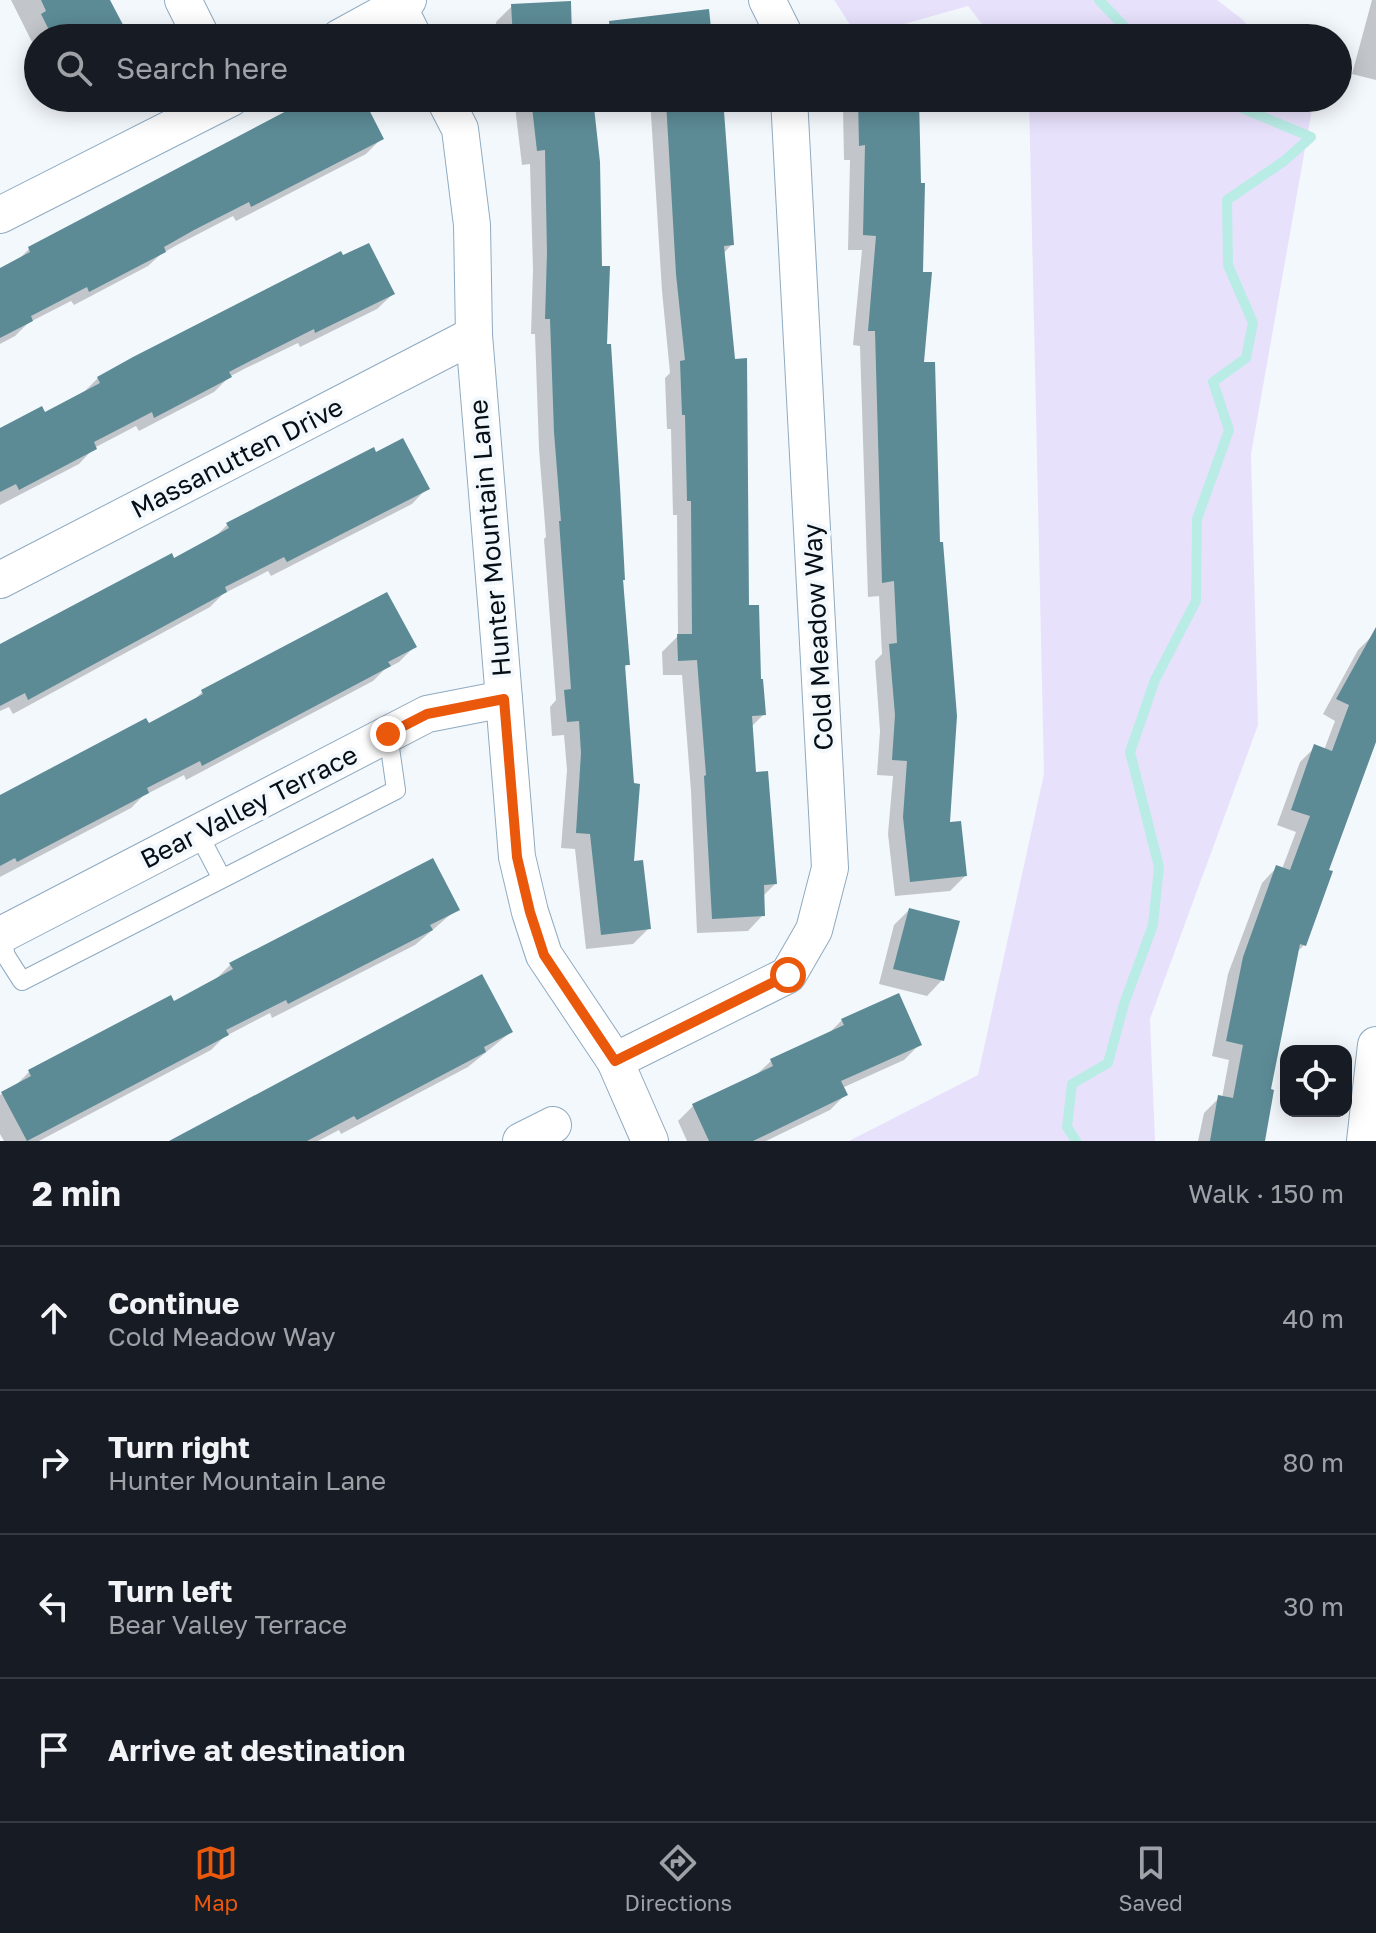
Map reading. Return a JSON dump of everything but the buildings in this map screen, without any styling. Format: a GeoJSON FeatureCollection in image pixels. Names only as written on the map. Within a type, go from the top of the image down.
{"type":"FeatureCollection","features":[{"type":"Feature","properties":{"kind":"street"},"geometry":{"type":"LineString","coordinates":[[183,0],[195,24]]}},
{"type":"Feature","properties":{"kind":"street"},"geometry":{"type":"LineString","coordinates":[[767,0],[779,24]]}},
{"type":"Feature","properties":{"kind":"street"},"geometry":{"type":"LineString","coordinates":[[365,24],[403,3],[410,24]]}},
{"type":"Feature","properties":{"kind":"street"},"geometry":{"type":"LineString","coordinates":[[0,215],[203,112]]}},
{"type":"Feature","properties":{"kind":"street","name":"Hunter Mountain Lane"},"geometry":{"type":"LineString","coordinates":[[451,112],[460,129],[472,225],[474,335],[517,857],[544,955],[615,1061],[650,1141]]}},
{"type":"Feature","properties":{"kind":"street","name":"Cold Meadow Way"},"geometry":{"type":"LineString","coordinates":[[615,1061],[788,975],[814,930],[830,868],[790,112]]}},
{"type":"Feature","properties":{"kind":"street","name":"Massanutten Drive"},"geometry":{"type":"LineString","coordinates":[[0,580],[474,335]]}},
{"type":"Feature","properties":{"kind":"street","name":"Bear Valley Terrace"},"geometry":{"type":"LineString","coordinates":[[1,935],[427,714],[504,699]]}},
{"type":"Feature","properties":{"kind":"street"},"geometry":{"type":"LineString","coordinates":[[1365,1141],[1376,1045]]}},
{"type":"Feature","properties":{"kind":"street"},"geometry":{"type":"LineString","coordinates":[[521,1141],[553,1125]]}},
{"type":"Feature","properties":{"kind":"lane"},"geometry":{"type":"LineString","coordinates":[[1,935],[6,956],[22,981],[396,790],[388,734]]}},
{"type":"Feature","properties":{"kind":"lane"},"geometry":{"type":"LineString","coordinates":[[198,833],[221,877]]}},
{"type":"Feature","properties":{"kind":"shaded area"},"geometry":{"type":"Polygon","coordinates":[[[834,0],[1217,0],[1246,24],[982,24],[968,6],[904,24],[850,24],[834,0]]]}},
{"type":"Feature","properties":{"kind":"shaded area"},"geometry":{"type":"Polygon","coordinates":[[[1029,112],[1312,112],[1251,454],[1258,725],[1150,1019],[1155,1141],[849,1141],[978,1075],[1044,774],[1029,112]]]}},
{"type":"Feature","properties":{"kind":"waterway"},"geometry":{"type":"LineString","coordinates":[[1099,0],[1122,24]]}},
{"type":"Feature","properties":{"kind":"waterway"},"geometry":{"type":"LineString","coordinates":[[1076,1141],[1067,1127],[1072,1084],[1108,1063],[1124,1004],[1153,925],[1159,867],[1130,752],[1155,680],[1196,601],[1197,519],[1229,430],[1213,382],[1246,358],[1253,323],[1228,265],[1227,200],[1284,161],[1311,137],[1251,112]]}},
{"type":"Feature","properties":{"kind":"route"},"geometry":{"type":"LineString","coordinates":[[388,734],[427,714],[504,699],[517,857],[530,912],[544,955],[615,1061],[788,975]]}}]}
